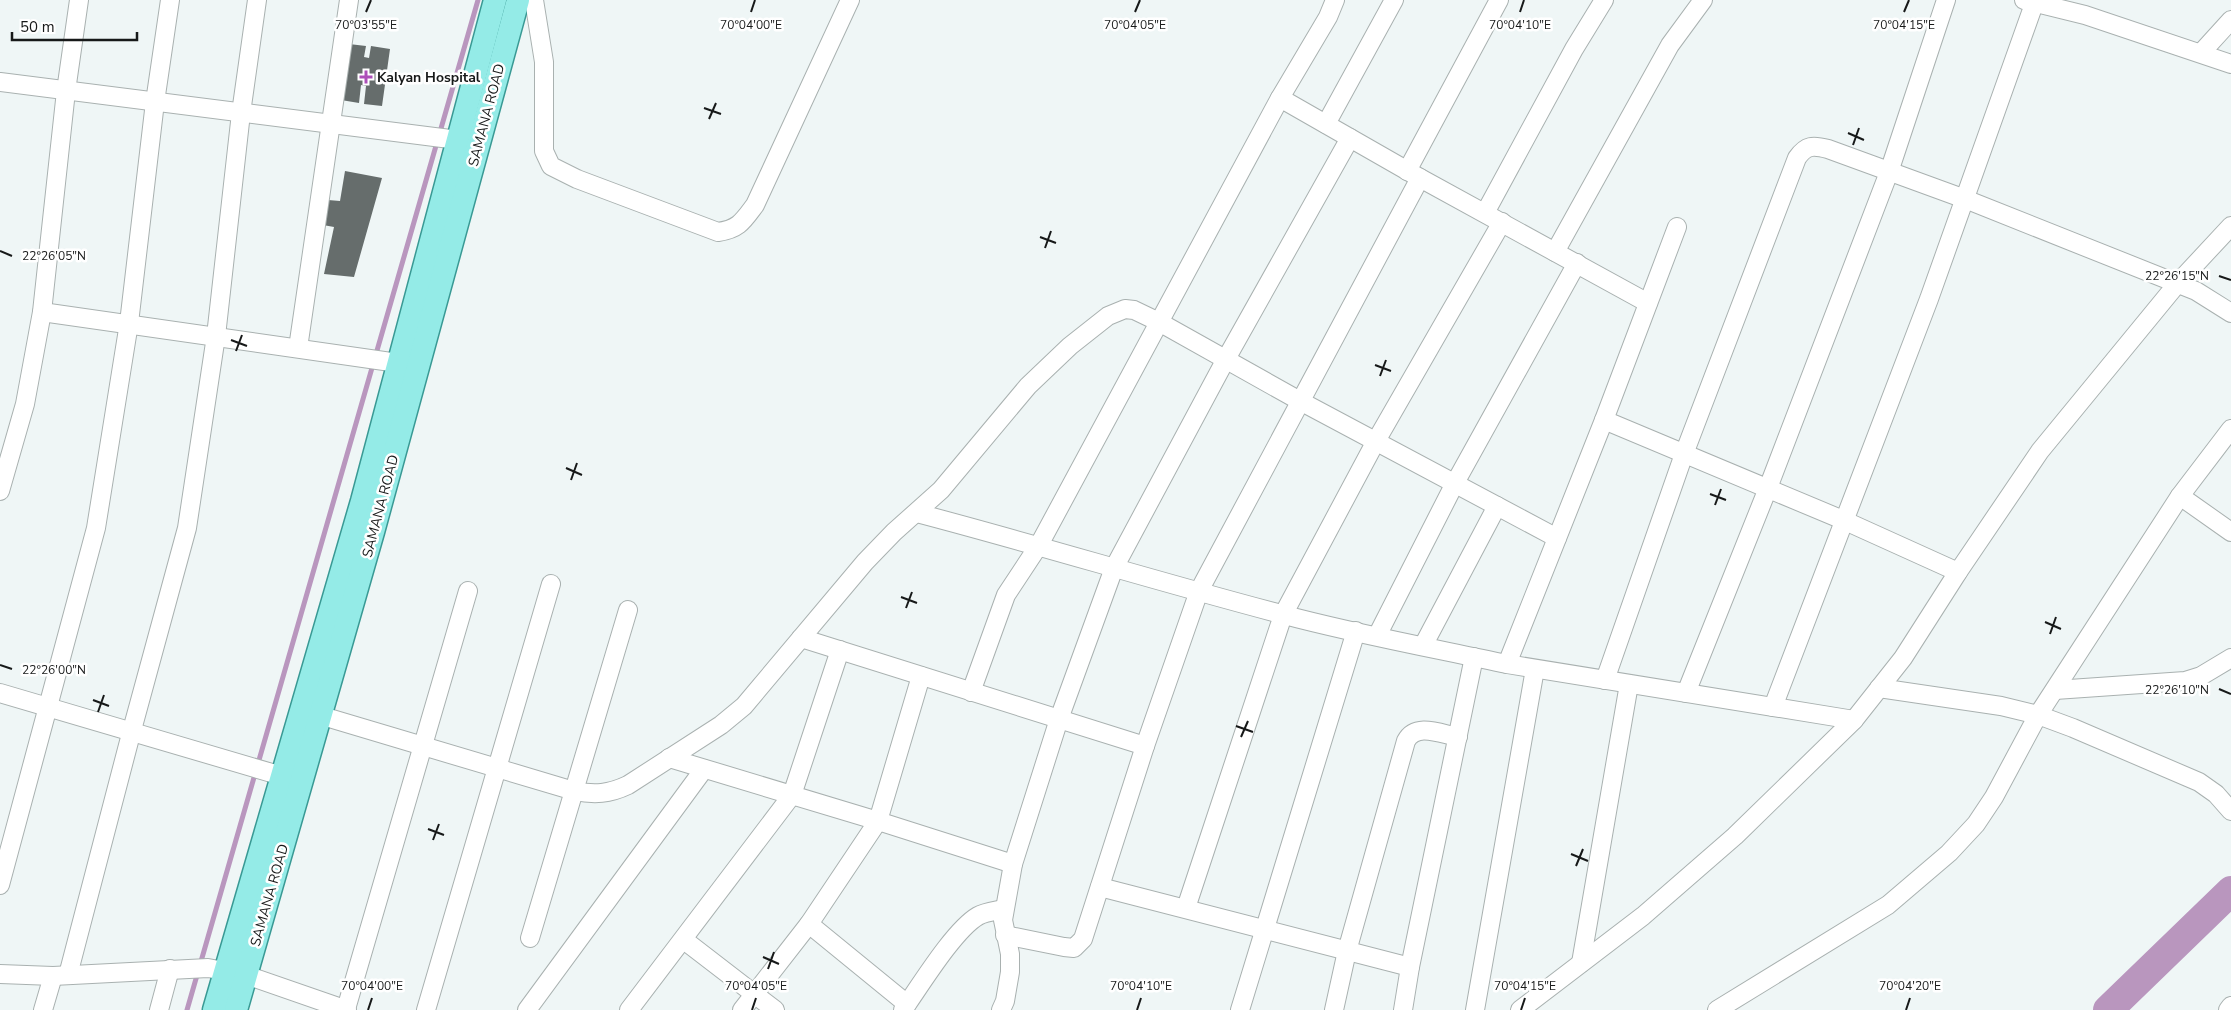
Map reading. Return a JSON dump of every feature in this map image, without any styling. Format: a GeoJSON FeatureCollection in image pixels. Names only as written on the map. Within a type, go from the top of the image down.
{"type":"FeatureCollection","features":[{"type":"Feature","properties":{"kind":"main road","name":"SAMANA ROAD"},"geometry":{"type":"LineString","coordinates":[[236,1010],[218,970],[312,712],[364,529],[468,143],[495,0]]}},
{"type":"Feature","properties":{"kind":"main road","name":"SAMANA ROAD"},"geometry":{"type":"LineString","coordinates":[[364,529],[380,360],[468,143],[518,0]]}},
{"type":"Feature","properties":{"kind":"main road","name":"SAMANA ROAD"},"geometry":{"type":"LineString","coordinates":[[214,1010],[218,970],[282,776],[312,712]]}},
{"type":"Feature","properties":{"kind":"street"},"geometry":{"type":"LineString","coordinates":[[0,491],[25,404],[42,312],[66,91],[79,0]]}},
{"type":"Feature","properties":{"kind":"street"},"geometry":{"type":"LineString","coordinates":[[0,885],[94,538],[129,323],[154,102],[170,0]]}},
{"type":"Feature","properties":{"kind":"street"},"geometry":{"type":"LineString","coordinates":[[44,1010],[60,975],[132,730],[188,528],[216,336],[241,113],[257,0]]}},
{"type":"Feature","properties":{"kind":"street"},"geometry":{"type":"LineString","coordinates":[[298,348],[349,0]]}},
{"type":"Feature","properties":{"kind":"street"},"geometry":{"type":"LineString","coordinates":[[534,0],[544,62],[544,151],[551,166],[577,179],[718,232],[732,230],[742,222],[755,205],[850,0]]}},
{"type":"Feature","properties":{"kind":"street"},"geometry":{"type":"LineString","coordinates":[[971,692],[1006,595],[1039,545],[1280,98],[1319,32],[1335,0]]}},
{"type":"Feature","properties":{"kind":"street"},"geometry":{"type":"LineString","coordinates":[[1326,124],[1394,0]]}},
{"type":"Feature","properties":{"kind":"street"},"geometry":{"type":"LineString","coordinates":[[1005,935],[1074,948],[1083,939],[1145,746],[1199,591],[1300,401],[1499,0]]}},
{"type":"Feature","properties":{"kind":"street"},"geometry":{"type":"LineString","coordinates":[[1485,213],[1574,49],[1604,0]]}},
{"type":"Feature","properties":{"kind":"street"},"geometry":{"type":"LineString","coordinates":[[1555,252],[1670,45],[1703,0]]}},
{"type":"Feature","properties":{"kind":"street"},"geometry":{"type":"LineString","coordinates":[[1686,693],[1768,488],[1889,172],[1946,0]]}},
{"type":"Feature","properties":{"kind":"street"},"geometry":{"type":"LineString","coordinates":[[1773,707],[1965,199],[2029,2],[2088,7],[2231,64]]}},
{"type":"Feature","properties":{"kind":"street"},"geometry":{"type":"LineString","coordinates":[[2201,53],[2231,20]]}},
{"type":"Feature","properties":{"kind":"street"},"geometry":{"type":"LineString","coordinates":[[0,82],[430,136],[468,143]]}},
{"type":"Feature","properties":{"kind":"street"},"geometry":{"type":"LineString","coordinates":[[1280,98],[1414,174],[1648,302]]}},
{"type":"Feature","properties":{"kind":"street"},"geometry":{"type":"LineString","coordinates":[[1001,1010],[1005,1001],[1010,972],[1010,954],[1005,935],[1004,909],[1013,864],[1058,719],[1114,568],[1226,360],[1350,138]]}},
{"type":"Feature","properties":{"kind":"street"},"geometry":{"type":"LineString","coordinates":[[1605,680],[1684,454],[1797,158],[1802,151],[1815,146],[1965,199],[2208,297],[2231,313]]}},
{"type":"Feature","properties":{"kind":"street"},"geometry":{"type":"LineString","coordinates":[[1186,908],[1283,615],[1376,441],[1502,222]]}},
{"type":"Feature","properties":{"kind":"street"},"geometry":{"type":"LineString","coordinates":[[1520,1010],[1643,916],[1735,836],[1854,720],[1903,658],[1958,572],[2040,451],[2177,284],[2231,226]]}},
{"type":"Feature","properties":{"kind":"street"},"geometry":{"type":"LineString","coordinates":[[1506,664],[1604,420],[1677,227]]}},
{"type":"Feature","properties":{"kind":"street"},"geometry":{"type":"LineString","coordinates":[[1377,636],[1455,483],[1577,263]]}},
{"type":"Feature","properties":{"kind":"street"},"geometry":{"type":"LineString","coordinates":[[312,712],[574,791],[590,794],[612,792],[628,785],[721,725],[744,706],[865,562],[894,532],[941,490],[1028,386],[1070,346],[1108,316],[1125,309],[1134,310],[1159,322],[1300,401],[1557,538]]}},
{"type":"Feature","properties":{"kind":"street"},"geometry":{"type":"LineString","coordinates":[[42,312],[380,360]]}},
{"type":"Feature","properties":{"kind":"street"},"geometry":{"type":"LineString","coordinates":[[1604,420],[1843,520],[1958,572]]}},
{"type":"Feature","properties":{"kind":"street"},"geometry":{"type":"LineString","coordinates":[[1717,1010],[1888,906],[1944,858],[1976,824],[1994,797],[2038,715],[2180,496],[2231,429]]}},
{"type":"Feature","properties":{"kind":"street"},"geometry":{"type":"LineString","coordinates":[[2180,496],[2231,532]]}},
{"type":"Feature","properties":{"kind":"street"},"geometry":{"type":"LineString","coordinates":[[1423,646],[1497,506]]}},
{"type":"Feature","properties":{"kind":"street"},"geometry":{"type":"LineString","coordinates":[[917,513],[1039,545],[1283,615],[1377,636],[1506,664],[1854,720]]}},
{"type":"Feature","properties":{"kind":"street"},"geometry":{"type":"LineString","coordinates":[[429,1002],[496,767],[551,584]]}},
{"type":"Feature","properties":{"kind":"street"},"geometry":{"type":"LineString","coordinates":[[0,974],[60,975],[170,969],[218,970],[346,1010],[354,977],[468,591]]}},
{"type":"Feature","properties":{"kind":"street"},"geometry":{"type":"LineString","coordinates":[[530,938],[628,610]]}},
{"type":"Feature","properties":{"kind":"street"},"geometry":{"type":"LineString","coordinates":[[1240,1010],[1356,631]]}},
{"type":"Feature","properties":{"kind":"street"},"geometry":{"type":"LineString","coordinates":[[801,638],[1145,746]]}},
{"type":"Feature","properties":{"kind":"street"},"geometry":{"type":"LineString","coordinates":[[630,1010],[792,795],[840,650]]}},
{"type":"Feature","properties":{"kind":"street"},"geometry":{"type":"LineString","coordinates":[[1403,1010],[1410,967],[1474,657]]}},
{"type":"Feature","properties":{"kind":"street"},"geometry":{"type":"LineString","coordinates":[[2055,690],[2185,681],[2201,676],[2231,658]]}},
{"type":"Feature","properties":{"kind":"street"},"geometry":{"type":"LineString","coordinates":[[1475,1010],[1535,669]]}},
{"type":"Feature","properties":{"kind":"street"},"geometry":{"type":"LineString","coordinates":[[742,1010],[808,924],[878,821],[921,676]]}},
{"type":"Feature","properties":{"kind":"street"},"geometry":{"type":"LineString","coordinates":[[1581,963],[1629,684]]}},
{"type":"Feature","properties":{"kind":"street"},"geometry":{"type":"LineString","coordinates":[[1878,688],[1992,704],[2038,715],[2199,782],[2216,794],[2231,811]]}},
{"type":"Feature","properties":{"kind":"street"},"geometry":{"type":"LineString","coordinates":[[0,692],[282,776]]}},
{"type":"Feature","properties":{"kind":"street"},"geometry":{"type":"LineString","coordinates":[[1334,1010],[1347,951],[1406,740],[1410,734],[1422,730],[1458,737]]}},
{"type":"Feature","properties":{"kind":"street"},"geometry":{"type":"LineString","coordinates":[[669,758],[1013,864]]}},
{"type":"Feature","properties":{"kind":"street"},"geometry":{"type":"LineString","coordinates":[[527,1010],[704,769]]}},
{"type":"Feature","properties":{"kind":"street"},"geometry":{"type":"LineString","coordinates":[[1100,887],[1410,967]]}},
{"type":"Feature","properties":{"kind":"street"},"geometry":{"type":"LineString","coordinates":[[808,924],[905,1007],[953,940],[967,924],[979,916],[1004,909]]}},
{"type":"Feature","properties":{"kind":"street"},"geometry":{"type":"LineString","coordinates":[[684,940],[775,1010]]}},
{"type":"Feature","properties":{"kind":"street"},"geometry":{"type":"LineString","coordinates":[[159,1010],[170,969]]}},
{"type":"Feature","properties":{"kind":"street"},"geometry":{"type":"LineString","coordinates":[[2228,1010],[2231,1006]]}},
{"type":"Feature","properties":{"kind":"building"},"geometry":{"type":"Polygon","coordinates":[[[349,44],[366,46],[364,57],[369,58],[371,46],[390,49],[382,106],[364,104],[366,86],[361,85],[359,103],[341,100],[349,44]]]}},
{"type":"Feature","properties":{"kind":"building"},"geometry":{"type":"Polygon","coordinates":[[[345,171],[382,178],[354,277],[324,274],[334,227],[323,225],[328,200],[340,201],[345,171]]]}},
{"type":"Feature","properties":{"kind":"waterway"},"geometry":{"type":"LineString","coordinates":[[187,1010],[478,0]]}},
{"type":"Feature","properties":{"kind":"waterway"},"geometry":{"type":"LineString","coordinates":[[2108,1010],[2231,891]]}},
{"type":"Feature","properties":{"kind":"place","name":"Kalyan Hospital"},"geometry":{"type":"Point","coordinates":[366,77]}}]}
